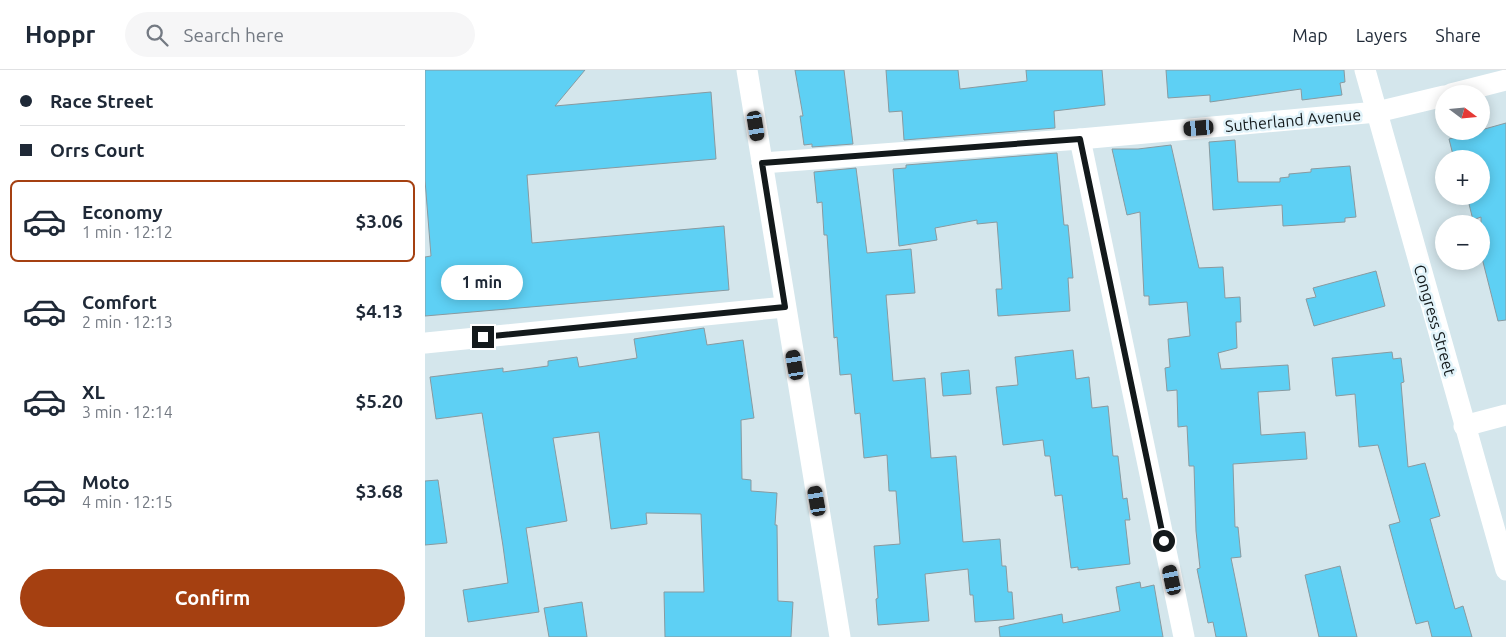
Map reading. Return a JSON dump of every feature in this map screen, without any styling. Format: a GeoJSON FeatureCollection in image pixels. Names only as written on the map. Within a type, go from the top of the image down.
{"type":"FeatureCollection","features":[{"type":"Feature","properties":{"kind":"street"},"geometry":{"type":"LineString","coordinates":[[747,70],[840,637]]}},
{"type":"Feature","properties":{"kind":"street","name":"Congress Street"},"geometry":{"type":"LineString","coordinates":[[1365,70],[1506,570]]}},
{"type":"Feature","properties":{"kind":"street"},"geometry":{"type":"LineString","coordinates":[[1486,85],[1506,80]]}},
{"type":"Feature","properties":{"kind":"street","name":"Sutherland Avenue"},"geometry":{"type":"LineString","coordinates":[[762,163],[1080,139],[1377,112],[1435,98]]}},
{"type":"Feature","properties":{"kind":"street"},"geometry":{"type":"LineString","coordinates":[[1080,139],[1184,637]]}},
{"type":"Feature","properties":{"kind":"street"},"geometry":{"type":"LineString","coordinates":[[425,343],[785,307]]}},
{"type":"Feature","properties":{"kind":"street"},"geometry":{"type":"LineString","coordinates":[[1464,426],[1506,415]]}},
{"type":"Feature","properties":{"kind":"building"},"geometry":{"type":"Polygon","coordinates":[[[425,70],[585,70],[555,106],[711,92],[716,159],[527,175],[532,243],[724,226],[729,290],[425,316],[425,257],[431,256],[425,180],[425,70]]]}},
{"type":"Feature","properties":{"kind":"building"},"geometry":{"type":"Polygon","coordinates":[[[795,70],[844,70],[853,144],[812,147],[812,144],[804,145],[800,116],[803,116],[795,70]]]}},
{"type":"Feature","properties":{"kind":"building"},"geometry":{"type":"Polygon","coordinates":[[[886,70],[958,70],[960,89],[1027,81],[1026,70],[1102,70],[1105,105],[1054,111],[1055,128],[904,140],[902,111],[889,112],[886,70]]]}},
{"type":"Feature","properties":{"kind":"building"},"geometry":{"type":"Polygon","coordinates":[[[1166,70],[1344,70],[1345,82],[1340,83],[1342,95],[1302,100],[1301,89],[1210,102],[1210,95],[1168,98],[1166,70]]]}},
{"type":"Feature","properties":{"kind":"building"},"geometry":{"type":"Polygon","coordinates":[[[1506,123],[1506,320],[1498,321],[1485,270],[1490,270],[1490,215],[1472,215],[1469,205],[1490,205],[1490,150],[1452,150],[1449,140],[1490,140],[1490,127],[1506,123]]]}},
{"type":"Feature","properties":{"kind":"building"},"geometry":{"type":"Polygon","coordinates":[[[1235,140],[1238,182],[1280,182],[1280,178],[1289,177],[1289,174],[1311,172],[1311,169],[1350,166],[1356,217],[1345,218],[1345,222],[1283,226],[1282,205],[1213,210],[1209,142],[1235,140]]]}},
{"type":"Feature","properties":{"kind":"building"},"geometry":{"type":"Polygon","coordinates":[[[1171,145],[1199,268],[1223,267],[1225,298],[1240,297],[1241,322],[1236,322],[1237,348],[1218,353],[1221,369],[1288,365],[1290,390],[1258,392],[1261,435],[1305,432],[1307,459],[1233,464],[1235,527],[1238,527],[1241,557],[1231,558],[1247,637],[1216,637],[1213,622],[1208,623],[1197,569],[1200,568],[1196,531],[1194,466],[1189,466],[1187,426],[1178,427],[1177,390],[1167,391],[1165,368],[1170,367],[1168,339],[1190,336],[1187,302],[1149,305],[1149,296],[1144,296],[1140,212],[1127,215],[1112,149],[1138,149],[1171,145]]]}},
{"type":"Feature","properties":{"kind":"building"},"geometry":{"type":"Polygon","coordinates":[[[1057,153],[1064,225],[1068,225],[1073,278],[1068,278],[1070,311],[998,316],[996,289],[1002,289],[997,222],[977,224],[977,220],[935,228],[937,240],[899,246],[893,169],[906,168],[906,165],[1057,153]]]}},
{"type":"Feature","properties":{"kind":"building"},"geometry":{"type":"Polygon","coordinates":[[[856,168],[867,253],[911,249],[915,293],[886,295],[893,381],[925,378],[931,458],[956,456],[963,542],[1000,539],[1002,566],[1006,566],[1008,592],[1012,592],[1014,619],[975,622],[973,595],[970,595],[968,569],[925,574],[929,621],[878,625],[874,546],[900,544],[896,491],[889,491],[887,455],[864,458],[860,413],[855,414],[851,374],[840,375],[837,337],[834,338],[827,235],[824,235],[822,202],[817,203],[814,172],[856,168]]]}},
{"type":"Feature","properties":{"kind":"building"},"geometry":{"type":"Polygon","coordinates":[[[1376,271],[1385,306],[1314,326],[1306,299],[1316,297],[1313,288],[1376,271]]]}},
{"type":"Feature","properties":{"kind":"building"},"geometry":{"type":"Polygon","coordinates":[[[704,328],[707,345],[743,340],[754,418],[741,420],[742,479],[751,480],[751,491],[777,493],[775,525],[777,525],[778,601],[793,602],[791,637],[665,637],[664,592],[704,592],[701,514],[646,513],[647,524],[611,529],[599,432],[553,438],[567,521],[526,528],[539,612],[468,622],[463,590],[508,583],[503,546],[482,413],[436,419],[430,377],[503,368],[503,372],[548,366],[548,361],[577,357],[579,367],[637,358],[634,339],[704,328]]]}},
{"type":"Feature","properties":{"kind":"building"},"geometry":{"type":"Polygon","coordinates":[[[1073,350],[1076,379],[1089,377],[1092,408],[1108,406],[1113,456],[1118,456],[1123,499],[1127,498],[1130,520],[1125,520],[1130,564],[1078,570],[1078,567],[1071,568],[1062,495],[1055,496],[1050,456],[1045,456],[1043,440],[1003,445],[996,387],[1018,385],[1015,357],[1073,350]]]}},
{"type":"Feature","properties":{"kind":"building"},"geometry":{"type":"Polygon","coordinates":[[[1392,352],[1393,359],[1401,358],[1404,382],[1401,383],[1408,467],[1425,463],[1440,516],[1430,519],[1455,609],[1463,606],[1472,637],[1432,637],[1428,621],[1416,624],[1389,525],[1400,522],[1378,445],[1359,447],[1355,394],[1336,396],[1332,358],[1392,352]]]}},
{"type":"Feature","properties":{"kind":"building"},"geometry":{"type":"Polygon","coordinates":[[[969,370],[971,394],[943,396],[941,373],[969,370]]]}},
{"type":"Feature","properties":{"kind":"building"},"geometry":{"type":"Polygon","coordinates":[[[438,480],[447,543],[425,545],[425,481],[438,480]]]}},
{"type":"Feature","properties":{"kind":"building"},"geometry":{"type":"Polygon","coordinates":[[[1340,566],[1357,637],[1319,637],[1305,575],[1340,566]]]}},
{"type":"Feature","properties":{"kind":"building"},"geometry":{"type":"Polygon","coordinates":[[[1140,582],[1141,588],[1154,585],[1163,637],[1000,637],[999,627],[1062,614],[1063,623],[1120,611],[1116,587],[1140,582]]]}},
{"type":"Feature","properties":{"kind":"building"},"geometry":{"type":"Polygon","coordinates":[[[582,602],[587,637],[549,637],[544,608],[582,602]]]}},
{"type":"Feature","properties":{"kind":"route"},"geometry":{"type":"LineString","coordinates":[[483,337],[785,307],[762,163],[1080,139],[1164,541]]}}]}
